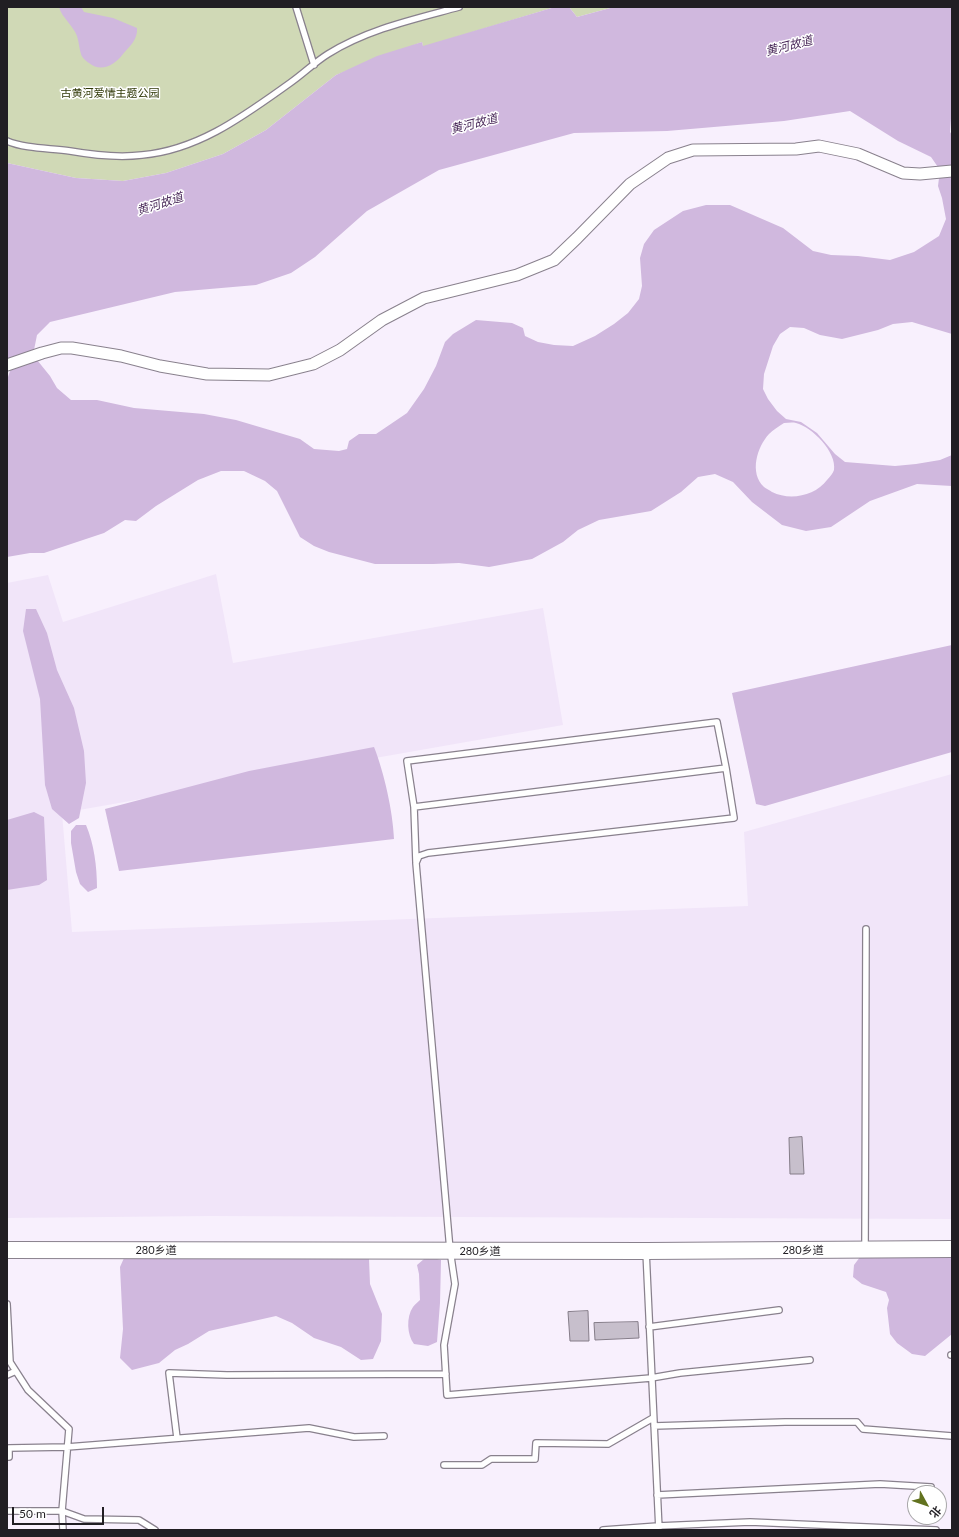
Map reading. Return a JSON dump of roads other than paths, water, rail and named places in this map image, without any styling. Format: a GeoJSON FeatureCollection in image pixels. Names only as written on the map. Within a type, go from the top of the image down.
{"type":"FeatureCollection","features":[{"type":"Feature","properties":{"kind":"street"},"geometry":{"type":"LineString","coordinates":[[7,365],[61,348],[72,348],[121,356],[160,366],[207,374],[269,375],[313,364],[340,350],[382,320],[424,298],[517,275],[554,260],[630,184],[668,158],[693,150],[796,149],[819,146],[858,154],[903,173],[929,174],[952,170]]}},
{"type":"Feature","properties":{"kind":"street","name":"280乡道"},"geometry":{"type":"LineString","coordinates":[[7,1250],[646,1251],[952,1249]]}},
{"type":"Feature","properties":{"kind":"lane"},"geometry":{"type":"LineString","coordinates":[[296,7],[314,65]]}},
{"type":"Feature","properties":{"kind":"lane"},"geometry":{"type":"LineString","coordinates":[[7,141],[99,155],[142,155],[175,149],[230,125],[299,77],[328,54],[363,37],[395,24],[459,7]]}},
{"type":"Feature","properties":{"kind":"lane"},"geometry":{"type":"LineString","coordinates":[[416,863],[420,856],[428,853],[734,818],[717,722],[407,761],[414,807],[416,863],[450,1250],[455,1284],[444,1345],[447,1395],[652,1378],[680,1373],[810,1360]]}},
{"type":"Feature","properties":{"kind":"lane"},"geometry":{"type":"LineString","coordinates":[[414,807],[726,768]]}},
{"type":"Feature","properties":{"kind":"lane"},"geometry":{"type":"LineString","coordinates":[[865,1250],[866,929]]}},
{"type":"Feature","properties":{"kind":"lane"},"geometry":{"type":"LineString","coordinates":[[646,1251],[658,1528]]}},
{"type":"Feature","properties":{"kind":"lane"},"geometry":{"type":"LineString","coordinates":[[7,1304],[8,1351],[10,1362],[28,1390],[69,1429],[62,1511],[63,1530]]}},
{"type":"Feature","properties":{"kind":"lane"},"geometry":{"type":"LineString","coordinates":[[649,1327],[779,1310]]}},
{"type":"Feature","properties":{"kind":"lane"},"geometry":{"type":"LineString","coordinates":[[7,1375],[16,1371]]}},
{"type":"Feature","properties":{"kind":"lane"},"geometry":{"type":"LineString","coordinates":[[177,1438],[169,1373],[227,1375],[446,1374]]}},
{"type":"Feature","properties":{"kind":"lane"},"geometry":{"type":"LineString","coordinates":[[444,1465],[482,1465],[491,1459],[535,1459],[536,1444],[608,1444],[653,1418]]}},
{"type":"Feature","properties":{"kind":"lane"},"geometry":{"type":"LineString","coordinates":[[654,1426],[785,1422],[857,1422],[863,1429],[952,1436]]}},
{"type":"Feature","properties":{"kind":"lane"},"geometry":{"type":"LineString","coordinates":[[7,1457],[9,1457],[9,1448],[68,1447],[309,1428],[354,1437],[384,1436]]}},
{"type":"Feature","properties":{"kind":"lane"},"geometry":{"type":"LineString","coordinates":[[657,1495],[880,1484],[907,1486]]}},
{"type":"Feature","properties":{"kind":"lane"},"geometry":{"type":"LineString","coordinates":[[7,1511],[62,1511],[84,1519],[139,1520],[155,1530]]}},
{"type":"Feature","properties":{"kind":"lane"},"geometry":{"type":"LineString","coordinates":[[603,1530],[750,1522],[936,1530]]}},
{"type":"Feature","properties":{"kind":"water"},"geometry":{"type":"Polygon","coordinates":[[[59,7],[81,7],[84,12],[113,18],[137,28],[135,39],[120,58],[112,64],[103,67],[94,66],[82,57],[78,38],[73,28],[60,11],[59,7]]]}},
{"type":"Feature","properties":{"kind":"water","name":"黄河故道"},"geometry":{"type":"Polygon","coordinates":[[[555,7],[569,7],[577,17],[614,7],[952,7],[952,105],[950,132],[952,135],[952,334],[912,322],[893,324],[878,330],[842,339],[820,335],[804,328],[790,327],[780,334],[773,346],[764,374],[763,389],[777,411],[786,419],[801,422],[817,433],[835,454],[845,462],[895,466],[940,460],[952,455],[952,486],[917,484],[870,501],[831,527],[806,531],[782,525],[752,502],[733,482],[715,474],[698,477],[681,492],[651,511],[599,520],[578,530],[563,542],[532,559],[489,567],[459,563],[375,564],[329,552],[314,546],[300,537],[277,491],[265,481],[244,471],[221,471],[198,480],[156,506],[136,521],[125,520],[104,533],[44,553],[30,553],[7,557],[7,380],[13,362],[7,357],[7,163],[76,178],[123,181],[166,173],[223,154],[266,130],[336,75],[377,56],[422,42],[423,46],[555,7]],[[850,111],[784,121],[667,131],[574,133],[439,170],[367,211],[315,257],[291,273],[256,285],[175,292],[50,322],[37,335],[33,355],[50,376],[57,388],[71,400],[97,400],[134,408],[204,414],[236,420],[300,439],[314,449],[339,451],[347,449],[349,441],[359,434],[376,434],[407,413],[424,389],[436,366],[445,342],[453,334],[476,320],[512,323],[523,328],[525,336],[538,342],[573,346],[595,336],[614,324],[628,313],[639,299],[642,286],[640,258],[644,244],[654,230],[683,211],[706,205],[730,205],[783,228],[813,251],[831,255],[858,256],[890,260],[914,252],[939,236],[946,219],[938,186],[940,170],[931,157],[898,141],[850,111]],[[784,423],[769,434],[761,446],[756,460],[759,481],[764,487],[779,495],[794,496],[809,493],[816,490],[832,474],[834,470],[834,463],[832,456],[822,441],[802,425],[796,423],[784,423]]]}},
{"type":"Feature","properties":{"kind":"water"},"geometry":{"type":"Polygon","coordinates":[[[26,609],[36,609],[47,633],[57,670],[74,708],[84,751],[86,783],[79,818],[69,824],[52,809],[45,785],[40,699],[23,631],[26,609]]]}},
{"type":"Feature","properties":{"kind":"water"},"geometry":{"type":"Polygon","coordinates":[[[952,645],[952,752],[765,806],[756,804],[732,693],[952,645]]]}},
{"type":"Feature","properties":{"kind":"water"},"geometry":{"type":"Polygon","coordinates":[[[374,747],[387,792],[392,817],[394,839],[119,871],[105,809],[249,771],[374,747]]]}},
{"type":"Feature","properties":{"kind":"water"},"geometry":{"type":"Polygon","coordinates":[[[34,812],[44,817],[47,880],[39,885],[7,890],[7,820],[34,812]]]}},
{"type":"Feature","properties":{"kind":"water"},"geometry":{"type":"Polygon","coordinates":[[[76,825],[86,825],[94,855],[97,888],[88,892],[80,884],[76,872],[71,843],[71,831],[76,825]]]}},
{"type":"Feature","properties":{"kind":"water"},"geometry":{"type":"Polygon","coordinates":[[[363,1256],[369,1259],[370,1284],[382,1314],[381,1341],[373,1359],[361,1360],[341,1347],[314,1338],[292,1323],[276,1316],[209,1331],[175,1350],[159,1363],[132,1370],[120,1358],[123,1329],[120,1267],[124,1258],[363,1256]]]}},
{"type":"Feature","properties":{"kind":"water"},"geometry":{"type":"Polygon","coordinates":[[[952,1256],[952,1334],[925,1356],[912,1354],[897,1343],[890,1334],[887,1308],[889,1300],[886,1292],[862,1284],[853,1277],[854,1265],[860,1257],[952,1256]]]}},
{"type":"Feature","properties":{"kind":"water"},"geometry":{"type":"Polygon","coordinates":[[[433,1258],[441,1260],[440,1303],[437,1342],[428,1346],[414,1344],[410,1336],[408,1321],[413,1307],[420,1300],[419,1274],[417,1265],[424,1259],[433,1258]]]}},
{"type":"Feature","properties":{"kind":"park label","name":"古黄河爱情主题公园"},"geometry":{"type":"Point","coordinates":[110,93]}}]}
